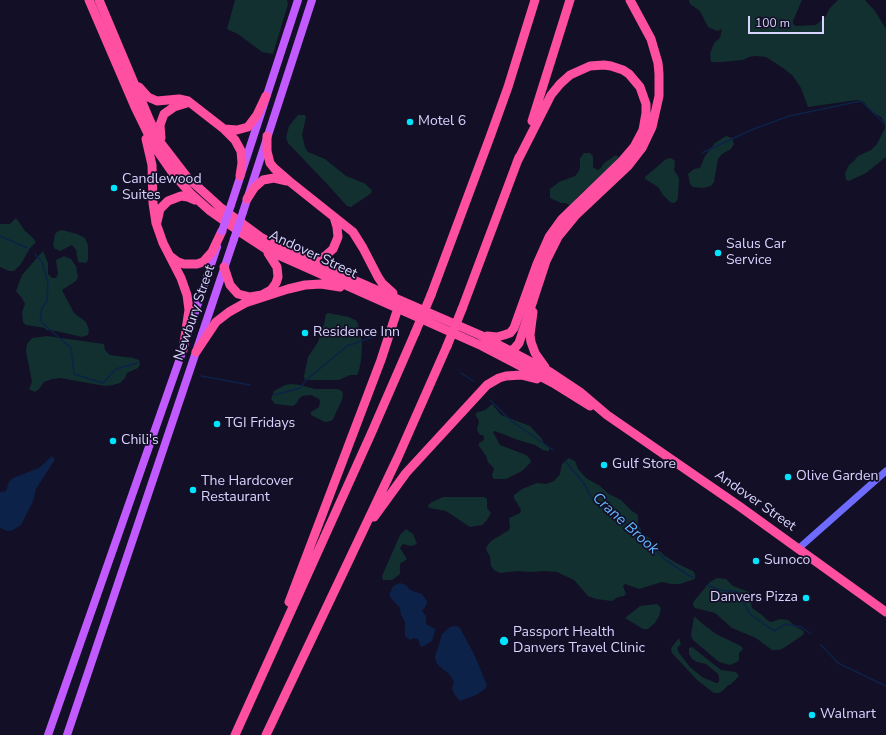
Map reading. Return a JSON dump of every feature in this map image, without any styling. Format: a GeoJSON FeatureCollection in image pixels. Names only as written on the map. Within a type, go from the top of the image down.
{"type":"FeatureCollection","features":[{"type":"Feature","properties":{"kind":"highway","name":"Andover Street"},"geometry":{"type":"LineString","coordinates":[[89,0],[142,122],[154,146],[165,164],[190,193],[202,203],[258,244],[280,257],[492,351],[553,383],[607,415]]}},
{"type":"Feature","properties":{"kind":"highway","name":"Andover Street"},"geometry":{"type":"LineString","coordinates":[[99,0],[155,132],[166,150],[187,178],[220,207],[262,238],[301,257],[480,335],[550,372],[580,392],[607,415],[739,506],[886,612]]}},
{"type":"Feature","properties":{"kind":"highway"},"geometry":{"type":"LineString","coordinates":[[235,735],[355,469],[431,295],[490,137],[535,0]]}},
{"type":"Feature","properties":{"kind":"highway"},"geometry":{"type":"LineString","coordinates":[[266,735],[398,457],[447,346],[518,162],[570,0]]}},
{"type":"Feature","properties":{"kind":"highway"},"geometry":{"type":"LineString","coordinates":[[492,351],[511,351],[519,343],[546,261],[558,237],[576,215],[635,158],[648,137],[654,122],[659,96],[660,79],[658,63],[650,40],[630,0]]}},
{"type":"Feature","properties":{"kind":"highway"},"geometry":{"type":"LineString","coordinates":[[480,335],[497,337],[510,333],[514,328],[541,254],[552,232],[562,219],[622,161],[634,146],[643,130],[646,113],[645,99],[640,87],[629,74],[611,66],[590,66],[570,75],[551,95],[518,162]]}},
{"type":"Feature","properties":{"kind":"highway"},"geometry":{"type":"LineString","coordinates":[[132,77],[144,93],[152,99],[162,102],[184,100],[193,104],[224,129],[235,140],[241,151],[242,163],[240,176]]}},
{"type":"Feature","properties":{"kind":"highway"},"geometry":{"type":"LineString","coordinates":[[224,129],[237,130],[248,127],[257,115],[266,96]]}},
{"type":"Feature","properties":{"kind":"highway"},"geometry":{"type":"LineString","coordinates":[[166,150],[160,132],[160,125],[164,114],[174,106],[186,103],[193,104]]}},
{"type":"Feature","properties":{"kind":"highway"},"geometry":{"type":"LineString","coordinates":[[142,122],[152,165],[153,203],[156,223],[167,254],[183,282],[188,302],[183,350]]}},
{"type":"Feature","properties":{"kind":"highway"},"geometry":{"type":"LineString","coordinates":[[267,136],[267,151],[270,163],[289,181],[348,227],[356,236],[382,283],[388,290],[406,302]]}},
{"type":"Feature","properties":{"kind":"highway"},"geometry":{"type":"LineString","coordinates":[[247,199],[254,188],[263,180],[281,178],[289,181]]}},
{"type":"Feature","properties":{"kind":"highway"},"geometry":{"type":"LineString","coordinates":[[156,223],[160,209],[168,201],[174,198],[181,196],[188,197],[202,203]]}},
{"type":"Feature","properties":{"kind":"highway"},"geometry":{"type":"LineString","coordinates":[[301,257],[324,257],[333,249],[338,238],[334,217]]}},
{"type":"Feature","properties":{"kind":"highway"},"geometry":{"type":"LineString","coordinates":[[167,254],[178,262],[184,264],[197,264],[203,262],[212,252],[222,231]]}},
{"type":"Feature","properties":{"kind":"highway"},"geometry":{"type":"LineString","coordinates":[[224,267],[230,285],[240,295],[253,297],[269,291],[277,280],[277,267],[272,257],[258,244]]}},
{"type":"Feature","properties":{"kind":"highway"},"geometry":{"type":"LineString","coordinates":[[196,352],[216,322],[229,312],[245,303],[288,289],[309,285],[321,284],[337,286],[361,292]]}},
{"type":"Feature","properties":{"kind":"highway"},"geometry":{"type":"LineString","coordinates":[[536,294],[531,326],[531,342],[538,359],[550,372]]}},
{"type":"Feature","properties":{"kind":"highway"},"geometry":{"type":"LineString","coordinates":[[259,680],[381,360],[398,309],[407,307],[421,309]]}},
{"type":"Feature","properties":{"kind":"highway"},"geometry":{"type":"LineString","coordinates":[[358,542],[406,474],[487,385],[499,378],[513,375],[529,376],[553,383]]}},
{"type":"Feature","properties":{"kind":"main road","name":"Newbury Street"},"geometry":{"type":"LineString","coordinates":[[48,735],[183,350],[298,0]]}},
{"type":"Feature","properties":{"kind":"main road","name":"Newbury Street"},"geometry":{"type":"LineString","coordinates":[[67,735],[234,239],[312,0]]}},
{"type":"Feature","properties":{"kind":"main road"},"geometry":{"type":"LineString","coordinates":[[798,549],[886,471]]}},
{"type":"Feature","properties":{"kind":"green space"},"geometry":{"type":"Polygon","coordinates":[[[235,0],[287,0],[288,4],[273,54],[262,52],[238,34],[227,29],[235,0]]]}},
{"type":"Feature","properties":{"kind":"green space"},"geometry":{"type":"Polygon","coordinates":[[[689,0],[802,0],[793,21],[793,24],[796,26],[816,25],[825,17],[830,8],[838,0],[865,0],[875,11],[886,29],[886,157],[866,173],[849,181],[846,180],[845,173],[849,165],[858,156],[871,150],[877,144],[885,128],[882,118],[870,110],[864,102],[857,100],[808,107],[801,88],[793,76],[766,57],[756,56],[743,60],[711,62],[710,54],[712,48],[715,42],[720,38],[722,29],[717,31],[708,27],[700,11],[690,4],[689,0]]]}},
{"type":"Feature","properties":{"kind":"green space"},"geometry":{"type":"Polygon","coordinates":[[[298,115],[305,115],[306,117],[302,135],[308,152],[325,159],[346,176],[364,183],[371,189],[372,192],[370,194],[351,207],[347,206],[288,143],[286,138],[289,126],[298,115]]]}},
{"type":"Feature","properties":{"kind":"green space"},"geometry":{"type":"Polygon","coordinates":[[[726,136],[732,138],[734,144],[731,149],[722,154],[718,159],[714,182],[711,186],[703,188],[693,187],[690,184],[688,174],[694,169],[700,168],[705,156],[715,143],[726,136]]]}},
{"type":"Feature","properties":{"kind":"green space"},"geometry":{"type":"Polygon","coordinates":[[[584,153],[590,153],[593,156],[593,167],[597,170],[616,155],[620,158],[576,199],[576,202],[570,206],[566,203],[561,203],[550,198],[550,189],[559,182],[575,176],[579,171],[580,158],[584,153]]]}},
{"type":"Feature","properties":{"kind":"green space"},"geometry":{"type":"Polygon","coordinates":[[[671,158],[675,161],[674,170],[679,178],[678,198],[676,202],[673,203],[663,195],[658,187],[645,179],[645,177],[666,159],[671,158]]]}},
{"type":"Feature","properties":{"kind":"green space"},"geometry":{"type":"Polygon","coordinates":[[[16,218],[25,231],[36,242],[30,248],[21,264],[14,271],[9,271],[0,267],[0,224],[10,224],[16,218]]]}},
{"type":"Feature","properties":{"kind":"green space"},"geometry":{"type":"Polygon","coordinates":[[[62,230],[85,238],[88,245],[88,260],[86,263],[78,262],[76,250],[72,245],[60,251],[55,249],[53,245],[55,234],[62,230]]]}},
{"type":"Feature","properties":{"kind":"green space"},"geometry":{"type":"Polygon","coordinates":[[[43,251],[48,263],[48,274],[52,278],[56,278],[58,274],[56,260],[64,256],[71,259],[76,266],[78,277],[76,281],[62,290],[74,313],[86,322],[89,330],[88,335],[82,337],[46,330],[45,328],[26,325],[23,322],[22,312],[25,304],[16,291],[22,275],[43,251]]]}},
{"type":"Feature","properties":{"kind":"green space"},"geometry":{"type":"Polygon","coordinates":[[[328,313],[349,317],[357,321],[362,345],[359,370],[357,375],[350,375],[339,380],[305,380],[304,376],[308,357],[318,342],[326,314],[328,313]]]}},
{"type":"Feature","properties":{"kind":"green space"},"geometry":{"type":"Polygon","coordinates":[[[47,336],[104,344],[105,350],[110,355],[133,358],[139,360],[140,364],[138,368],[127,373],[125,378],[120,383],[113,385],[105,386],[60,378],[44,382],[35,392],[29,389],[32,382],[26,351],[27,344],[32,338],[47,336]]]}},
{"type":"Feature","properties":{"kind":"green space"},"geometry":{"type":"Polygon","coordinates":[[[291,384],[315,389],[337,389],[342,391],[342,400],[333,419],[325,422],[311,415],[311,412],[319,407],[320,401],[311,395],[302,396],[293,406],[275,404],[271,399],[274,391],[285,385],[291,384]]]}},
{"type":"Feature","properties":{"kind":"green space"},"geometry":{"type":"Polygon","coordinates":[[[492,404],[501,415],[530,426],[549,448],[549,451],[543,450],[535,445],[495,431],[493,432],[500,445],[526,455],[531,462],[522,471],[506,479],[494,479],[492,476],[494,468],[488,462],[479,446],[479,443],[484,440],[484,437],[483,435],[480,435],[477,430],[479,421],[476,413],[485,410],[492,404]]]}},
{"type":"Feature","properties":{"kind":"green space"},"geometry":{"type":"Polygon","coordinates":[[[569,458],[575,461],[578,469],[586,478],[600,486],[609,494],[621,500],[638,515],[638,524],[643,534],[651,539],[654,546],[665,556],[693,571],[695,574],[695,579],[680,584],[662,582],[639,589],[625,584],[623,586],[626,594],[612,601],[596,599],[588,596],[574,580],[557,572],[518,571],[500,573],[494,570],[491,566],[490,557],[486,549],[491,541],[509,530],[509,518],[520,513],[521,510],[514,498],[514,495],[522,489],[537,483],[546,484],[554,481],[560,474],[562,464],[569,458]]]}},
{"type":"Feature","properties":{"kind":"green space"},"geometry":{"type":"Polygon","coordinates":[[[443,497],[484,497],[487,499],[487,508],[491,513],[482,525],[470,527],[446,511],[429,508],[428,505],[443,497]]]}},
{"type":"Feature","properties":{"kind":"green space"},"geometry":{"type":"Polygon","coordinates":[[[406,529],[413,534],[417,544],[411,546],[403,544],[400,548],[407,559],[400,564],[400,574],[392,580],[383,580],[382,576],[400,535],[406,529]]]}},
{"type":"Feature","properties":{"kind":"green space"},"geometry":{"type":"Polygon","coordinates":[[[717,578],[726,579],[733,586],[749,592],[752,608],[767,620],[771,622],[780,619],[788,620],[796,627],[804,631],[803,635],[782,649],[772,650],[756,638],[732,628],[715,613],[695,608],[693,605],[694,601],[710,582],[717,578]]]}},
{"type":"Feature","properties":{"kind":"green space"},"geometry":{"type":"Polygon","coordinates":[[[657,604],[661,608],[659,616],[655,623],[648,629],[643,629],[625,618],[640,606],[657,604]]]}},
{"type":"Feature","properties":{"kind":"green space"},"geometry":{"type":"Polygon","coordinates":[[[694,617],[716,634],[741,646],[743,649],[739,653],[739,660],[737,662],[730,665],[719,662],[693,640],[691,635],[694,617]]]}},
{"type":"Feature","properties":{"kind":"green space"},"geometry":{"type":"Polygon","coordinates":[[[679,638],[681,644],[677,648],[679,653],[690,667],[702,677],[716,683],[719,682],[718,674],[706,664],[692,659],[689,654],[689,648],[692,647],[721,670],[736,672],[739,676],[724,690],[719,693],[714,693],[697,680],[672,653],[671,648],[679,638]]]}},
{"type":"Feature","properties":{"kind":"water"},"geometry":{"type":"Polygon","coordinates":[[[52,456],[54,461],[36,489],[33,501],[21,525],[13,530],[7,531],[0,528],[0,492],[6,491],[9,482],[13,478],[39,468],[52,456]]]}},
{"type":"Feature","properties":{"kind":"water"},"geometry":{"type":"Polygon","coordinates":[[[400,583],[406,585],[410,590],[422,594],[427,601],[426,606],[422,611],[426,616],[426,624],[435,629],[435,631],[432,641],[422,647],[418,639],[414,638],[410,640],[405,636],[405,622],[401,615],[400,608],[390,597],[392,588],[400,583]]]}},
{"type":"Feature","properties":{"kind":"water"},"geometry":{"type":"Polygon","coordinates":[[[456,626],[460,628],[474,654],[487,685],[485,689],[476,695],[460,701],[454,694],[452,688],[454,682],[450,675],[439,666],[435,657],[442,634],[450,627],[456,626]]]}},
{"type":"Feature","properties":{"kind":"waterway"},"geometry":{"type":"LineString","coordinates":[[702,153],[751,130],[789,116],[861,101],[886,125]]}},
{"type":"Feature","properties":{"kind":"waterway","name":"Crane Brook"},"geometry":{"type":"LineString","coordinates":[[0,236],[27,248]]}},
{"type":"Feature","properties":{"kind":"waterway","name":"Crane Brook"},"geometry":{"type":"LineString","coordinates":[[35,254],[42,262],[48,283],[47,301],[42,308],[40,321],[71,348],[74,374],[103,383],[116,369],[137,363]]}},
{"type":"Feature","properties":{"kind":"waterway","name":"Crane Brook"},"geometry":{"type":"LineString","coordinates":[[274,395],[301,388],[305,381],[347,346],[373,337]]}},
{"type":"Feature","properties":{"kind":"waterway","name":"Crane Brook"},"geometry":{"type":"LineString","coordinates":[[461,373],[473,381]]}},
{"type":"Feature","properties":{"kind":"waterway","name":"Crane Brook"},"geometry":{"type":"LineString","coordinates":[[201,376],[250,385]]}},
{"type":"Feature","properties":{"kind":"waterway","name":"Crane Brook"},"geometry":{"type":"LineString","coordinates":[[490,400],[510,420],[553,450]]}},
{"type":"Feature","properties":{"kind":"waterway","name":"Crane Brook"},"geometry":{"type":"LineString","coordinates":[[565,461],[585,485],[592,499],[613,511],[667,561],[693,578]]}},
{"type":"Feature","properties":{"kind":"waterway","name":"Crane Brook"},"geometry":{"type":"LineString","coordinates":[[707,585],[720,590],[738,592],[750,614],[774,631],[786,624],[801,627],[811,634]]}},
{"type":"Feature","properties":{"kind":"waterway","name":"Crane Brook"},"geometry":{"type":"LineString","coordinates":[[821,645],[838,663],[886,686]]}},
{"type":"Feature","properties":{"kind":"place","name":"Motel 6"},"geometry":{"type":"Point","coordinates":[410,122]}},
{"type":"Feature","properties":{"kind":"place","name":"Candlewood Suites"},"geometry":{"type":"Point","coordinates":[114,188]}},
{"type":"Feature","properties":{"kind":"place","name":"Salus Car Service"},"geometry":{"type":"Point","coordinates":[718,253]}},
{"type":"Feature","properties":{"kind":"place","name":"Residence Inn"},"geometry":{"type":"Point","coordinates":[305,333]}},
{"type":"Feature","properties":{"kind":"place","name":"TGI Fridays"},"geometry":{"type":"Point","coordinates":[217,424]}},
{"type":"Feature","properties":{"kind":"place","name":"Chili's"},"geometry":{"type":"Point","coordinates":[113,441]}},
{"type":"Feature","properties":{"kind":"place","name":"Gulf Store"},"geometry":{"type":"Point","coordinates":[604,465]}},
{"type":"Feature","properties":{"kind":"place","name":"Olive Garden"},"geometry":{"type":"Point","coordinates":[788,477]}},
{"type":"Feature","properties":{"kind":"place","name":"The Hardcover Restaurant"},"geometry":{"type":"Point","coordinates":[193,490]}},
{"type":"Feature","properties":{"kind":"place","name":"Sunoco"},"geometry":{"type":"Point","coordinates":[756,561]}},
{"type":"Feature","properties":{"kind":"place","name":"Danvers Pizza"},"geometry":{"type":"Point","coordinates":[806,598]}},
{"type":"Feature","properties":{"kind":"place","name":"Passport Health Danvers Travel Clinic"},"geometry":{"type":"Point","coordinates":[504,641]}},
{"type":"Feature","properties":{"kind":"place","name":"Walmart"},"geometry":{"type":"Point","coordinates":[812,715]}}]}
